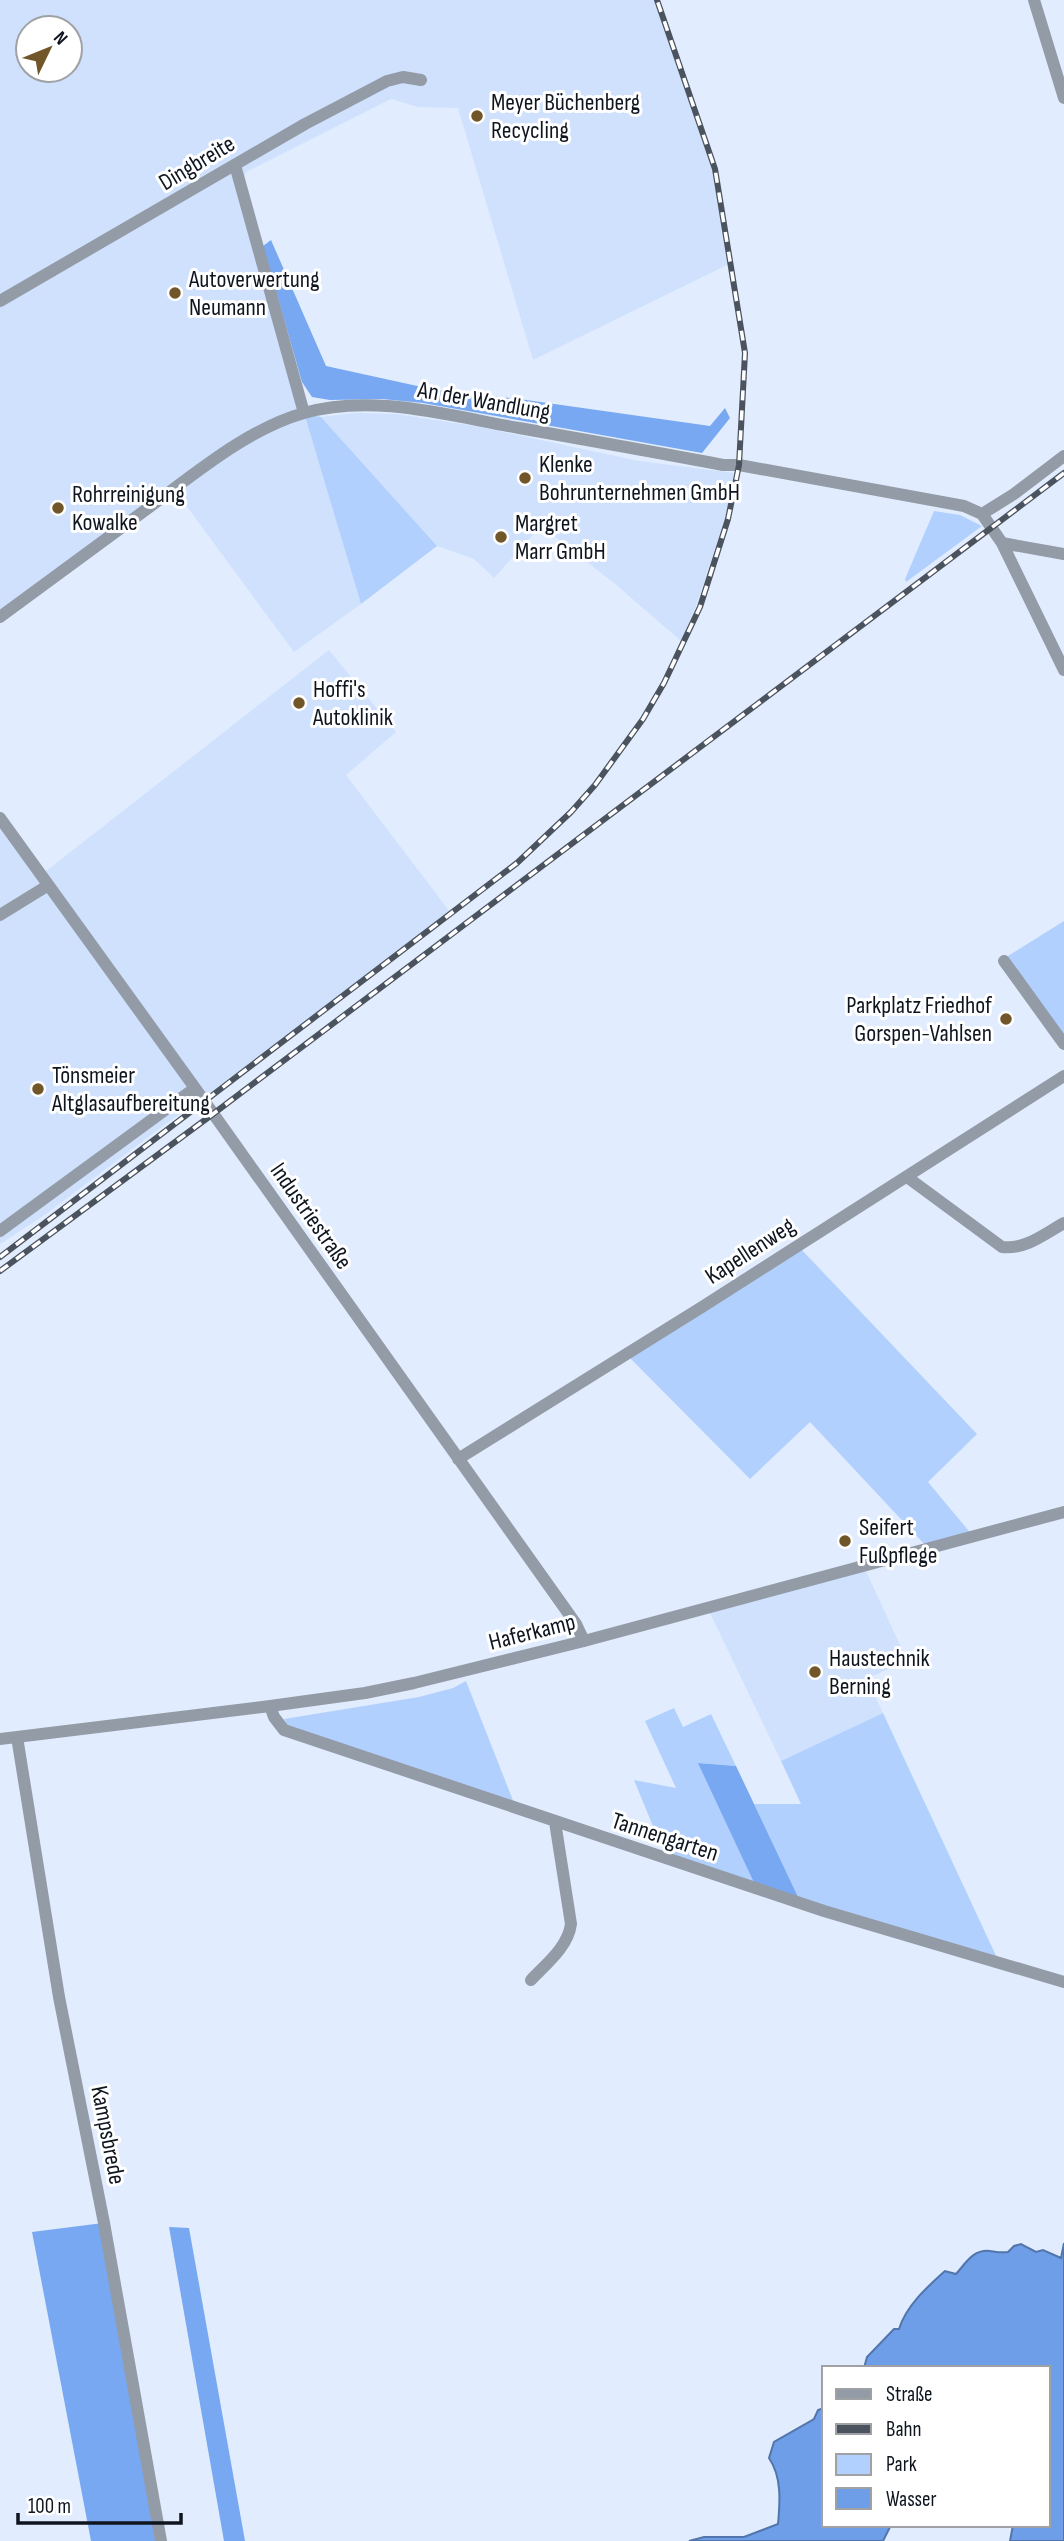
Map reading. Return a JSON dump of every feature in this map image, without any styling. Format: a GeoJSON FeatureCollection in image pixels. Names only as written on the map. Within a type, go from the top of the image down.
{"type":"FeatureCollection","features":[{"type":"Feature","properties":{"kind":"street"},"geometry":{"type":"LineString","coordinates":[[1034,0],[1064,98]]}},
{"type":"Feature","properties":{"kind":"street","name":"Dingbreite"},"geometry":{"type":"LineString","coordinates":[[0,301],[305,124],[387,81],[403,77],[421,80]]}},
{"type":"Feature","properties":{"kind":"street"},"geometry":{"type":"LineString","coordinates":[[235,165],[304,413]]}},
{"type":"Feature","properties":{"kind":"street","name":"An der Wandlung"},"geometry":{"type":"LineString","coordinates":[[0,617],[223,455],[281,421],[343,405],[419,410],[951,503],[982,514]]}},
{"type":"Feature","properties":{"kind":"street"},"geometry":{"type":"LineString","coordinates":[[1064,456],[1014,494],[982,514],[1002,543],[1064,670]]}},
{"type":"Feature","properties":{"kind":"street"},"geometry":{"type":"LineString","coordinates":[[1002,543],[1064,554]]}},
{"type":"Feature","properties":{"kind":"street","name":"Industriestraße"},"geometry":{"type":"LineString","coordinates":[[0,818],[576,1624],[584,1641]]}},
{"type":"Feature","properties":{"kind":"street"},"geometry":{"type":"LineString","coordinates":[[0,915],[47,886]]}},
{"type":"Feature","properties":{"kind":"street"},"geometry":{"type":"LineString","coordinates":[[1004,961],[1064,1044]]}},
{"type":"Feature","properties":{"kind":"street","name":"Kapellenweg"},"geometry":{"type":"LineString","coordinates":[[458,1459],[1064,1076]]}},
{"type":"Feature","properties":{"kind":"street"},"geometry":{"type":"LineString","coordinates":[[0,1231],[195,1088]]}},
{"type":"Feature","properties":{"kind":"street"},"geometry":{"type":"LineString","coordinates":[[907,1177],[1002,1247],[1015,1248],[1025,1245],[1064,1223]]}},
{"type":"Feature","properties":{"kind":"street","name":"Haferkamp"},"geometry":{"type":"LineString","coordinates":[[0,1739],[270,1706],[365,1693],[414,1683],[584,1641],[1064,1512]]}},
{"type":"Feature","properties":{"kind":"street","name":"Tannengarten"},"geometry":{"type":"LineString","coordinates":[[270,1706],[284,1730],[824,1911],[1064,1982]]}},
{"type":"Feature","properties":{"kind":"street","name":"Kampsbrede"},"geometry":{"type":"LineString","coordinates":[[17,1737],[59,1997],[104,2223],[160,2541]]}},
{"type":"Feature","properties":{"kind":"street"},"geometry":{"type":"LineString","coordinates":[[531,1980],[570,1936],[571,1924],[555,1822]]}},
{"type":"Feature","properties":{"kind":"shaded area"},"geometry":{"type":"Polygon","coordinates":[[[0,0],[657,0],[714,170],[729,264],[533,360],[458,108],[418,107],[391,99],[246,172],[244,178],[304,413],[361,604],[294,652],[174,489],[0,617],[0,0]]]}},
{"type":"Feature","properties":{"kind":"shaded area"},"geometry":{"type":"Polygon","coordinates":[[[271,240],[326,366],[431,389],[710,426],[725,408],[730,418],[702,453],[423,403],[312,397],[302,382],[263,246],[271,240]]]}},
{"type":"Feature","properties":{"kind":"shaded area"},"geometry":{"type":"Polygon","coordinates":[[[355,413],[396,414],[475,426],[639,461],[734,473],[726,515],[696,606],[681,641],[614,583],[541,526],[494,578],[474,559],[437,546],[321,417],[355,413]]]}},
{"type":"Feature","properties":{"kind":"shaded area"},"geometry":{"type":"Polygon","coordinates":[[[329,650],[396,732],[346,775],[450,912],[327,1009],[163,1126],[46,1214],[0,1244],[0,818],[41,875],[329,650]]]}},
{"type":"Feature","properties":{"kind":"shaded area"},"geometry":{"type":"Polygon","coordinates":[[[865,1569],[907,1660],[867,1679],[883,1713],[781,1761],[710,1613],[865,1569]]]}},
{"type":"Feature","properties":{"kind":"shaded area"},"geometry":{"type":"Polygon","coordinates":[[[698,1763],[736,1766],[800,1901],[756,1887],[698,1763]]]}},
{"type":"Feature","properties":{"kind":"shaded area"},"geometry":{"type":"Polygon","coordinates":[[[103,2223],[156,2541],[91,2541],[32,2232],[103,2223]]]}},
{"type":"Feature","properties":{"kind":"shaded area"},"geometry":{"type":"Polygon","coordinates":[[[169,2227],[189,2228],[245,2541],[224,2541],[169,2227]]]}},
{"type":"Feature","properties":{"kind":"green space"},"geometry":{"type":"Polygon","coordinates":[[[304,413],[321,417],[437,546],[361,604],[304,413]]]}},
{"type":"Feature","properties":{"kind":"green space"},"geometry":{"type":"Polygon","coordinates":[[[934,511],[960,515],[982,526],[906,582],[905,579],[934,511]]]}},
{"type":"Feature","properties":{"kind":"green space"},"geometry":{"type":"Polygon","coordinates":[[[1064,921],[1064,1043],[1003,959],[1064,921]]]}},
{"type":"Feature","properties":{"kind":"green space"},"geometry":{"type":"Polygon","coordinates":[[[799,1247],[977,1434],[928,1482],[973,1536],[927,1547],[810,1422],[750,1479],[628,1356],[799,1247]]]}},
{"type":"Feature","properties":{"kind":"green space"},"geometry":{"type":"Polygon","coordinates":[[[466,1681],[516,1808],[290,1730],[284,1719],[419,1697],[453,1688],[466,1681]]]}},
{"type":"Feature","properties":{"kind":"green space"},"geometry":{"type":"Polygon","coordinates":[[[674,1708],[683,1727],[711,1714],[736,1766],[699,1763],[756,1887],[666,1858],[634,1780],[676,1788],[645,1721],[674,1708]]]}},
{"type":"Feature","properties":{"kind":"green space"},"geometry":{"type":"Polygon","coordinates":[[[883,1713],[998,1960],[800,1901],[754,1804],[801,1804],[781,1761],[883,1713]]]}},
{"type":"Feature","properties":{"kind":"water"},"geometry":{"type":"Polygon","coordinates":[[[1064,2243],[1064,2541],[1010,2541],[1013,2527],[1050,2527],[1050,2366],[865,2366],[867,2357],[894,2329],[899,2329],[924,2290],[945,2271],[956,2274],[979,2252],[1008,2252],[1021,2244],[1036,2252],[1043,2250],[1061,2258],[1064,2243]]]}},
{"type":"Feature","properties":{"kind":"water"},"geometry":{"type":"Polygon","coordinates":[[[822,2409],[822,2527],[890,2527],[883,2541],[689,2541],[704,2537],[744,2537],[778,2524],[778,2481],[769,2458],[774,2442],[814,2419],[818,2410],[822,2409]]]}},
{"type":"Feature","properties":{"kind":"railway"},"geometry":{"type":"LineString","coordinates":[[0,1257],[517,863],[571,812],[595,785],[643,719],[664,683],[700,607],[728,519],[739,465],[745,353],[715,169],[657,0]]}},
{"type":"Feature","properties":{"kind":"railway"},"geometry":{"type":"LineString","coordinates":[[0,1271],[213,1114],[1064,473]]}},
{"type":"Feature","properties":{"kind":"place","name":"Meyer Büchenberg Recycling"},"geometry":{"type":"Point","coordinates":[477,116]}},
{"type":"Feature","properties":{"kind":"place","name":"Autoverwertung Neumann"},"geometry":{"type":"Point","coordinates":[175,293]}},
{"type":"Feature","properties":{"kind":"place","name":"Klenke Bohrunternehmen GmbH"},"geometry":{"type":"Point","coordinates":[525,478]}},
{"type":"Feature","properties":{"kind":"place","name":"Rohrreinigung Kowalke"},"geometry":{"type":"Point","coordinates":[58,508]}},
{"type":"Feature","properties":{"kind":"place","name":"Margret Marr GmbH"},"geometry":{"type":"Point","coordinates":[501,537]}},
{"type":"Feature","properties":{"kind":"place","name":"Hoffi's Autoklinik"},"geometry":{"type":"Point","coordinates":[299,703]}},
{"type":"Feature","properties":{"kind":"place","name":"Parkplatz Friedhof Gorspen-Vahlsen"},"geometry":{"type":"Point","coordinates":[1006,1019]}},
{"type":"Feature","properties":{"kind":"place","name":"Tönsmeier Altglasaufbereitung"},"geometry":{"type":"Point","coordinates":[38,1089]}},
{"type":"Feature","properties":{"kind":"place","name":"Seifert Fußpflege"},"geometry":{"type":"Point","coordinates":[845,1541]}},
{"type":"Feature","properties":{"kind":"place","name":"Haustechnik Berning"},"geometry":{"type":"Point","coordinates":[815,1672]}}]}
